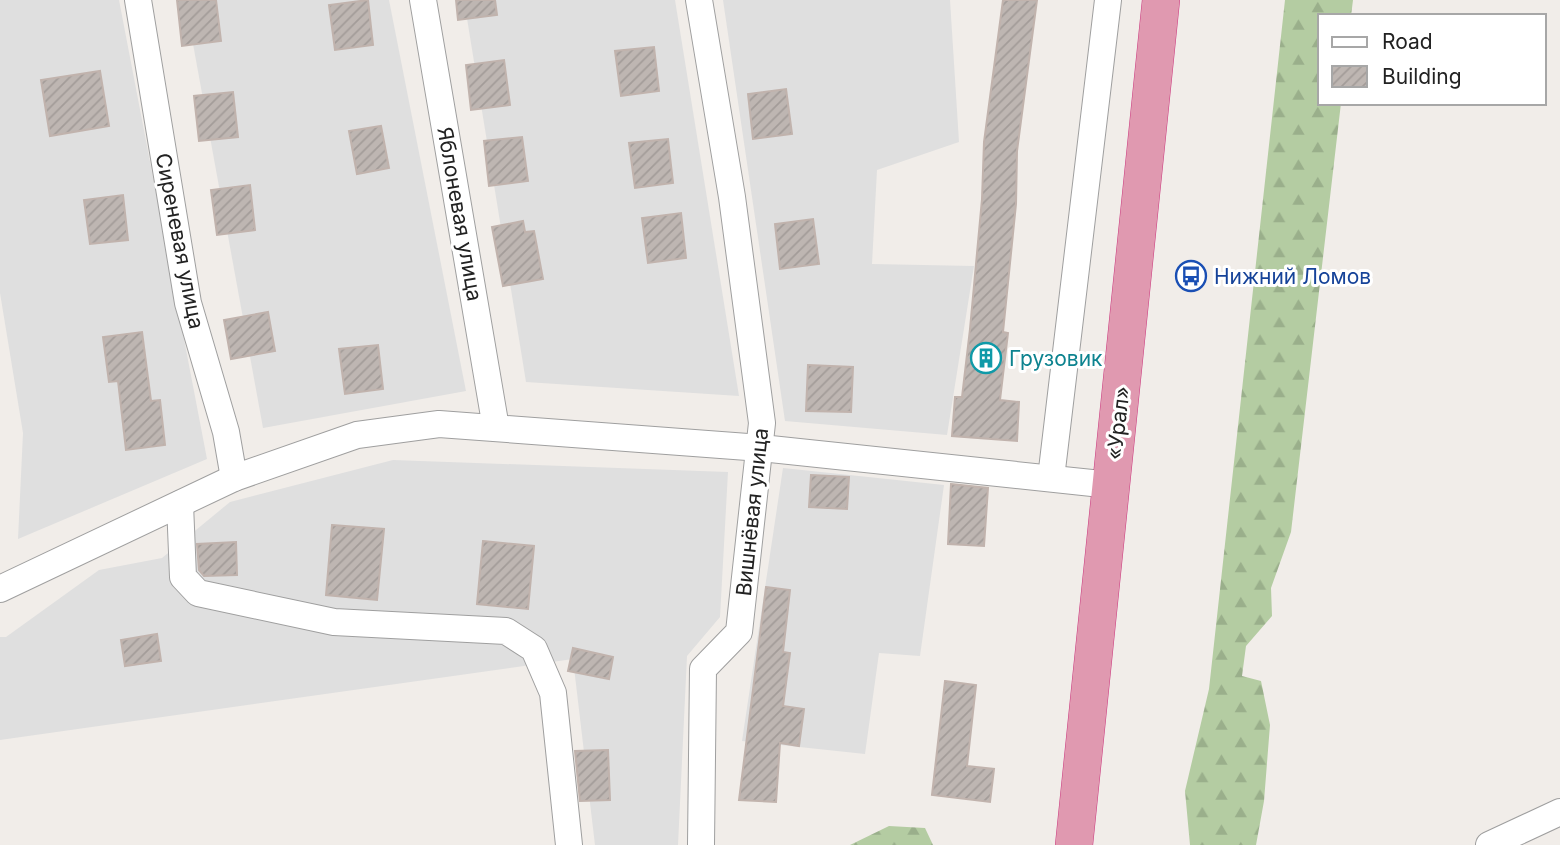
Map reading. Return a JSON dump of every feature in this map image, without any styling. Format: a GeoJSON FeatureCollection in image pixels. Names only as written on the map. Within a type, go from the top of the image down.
{"type":"FeatureCollection","features":[{"type":"Feature","properties":{"kind":"highway","name":"«Урал»"},"geometry":{"type":"LineString","coordinates":[[1074,845],[1161,0]]}},
{"type":"Feature","properties":{"kind":"street","name":"Сиреневая улица"},"geometry":{"type":"LineString","coordinates":[[138,0],[188,303],[226,432],[234,478]]}},
{"type":"Feature","properties":{"kind":"street","name":"Яблоневая улица"},"geometry":{"type":"LineString","coordinates":[[423,0],[496,428]]}},
{"type":"Feature","properties":{"kind":"street","name":"Вишнёвая улица"},"geometry":{"type":"LineString","coordinates":[[699,0],[732,197],[762,424],[739,632],[703,669],[701,845]]}},
{"type":"Feature","properties":{"kind":"street"},"geometry":{"type":"LineString","coordinates":[[1051,478],[1108,0]]}},
{"type":"Feature","properties":{"kind":"street"},"geometry":{"type":"LineString","coordinates":[[0,589],[234,478],[357,435],[439,424],[761,448],[1111,485]]}},
{"type":"Feature","properties":{"kind":"street"},"geometry":{"type":"LineString","coordinates":[[180,504],[183,577],[198,593],[334,622],[506,631],[534,649],[554,693],[569,845]]}},
{"type":"Feature","properties":{"kind":"street"},"geometry":{"type":"LineString","coordinates":[[1489,845],[1560,812]]}},
{"type":"Feature","properties":{"kind":"shaded area"},"geometry":{"type":"Polygon","coordinates":[[[0,0],[119,0],[207,459],[18,539],[23,433],[0,293],[0,0]]]}},
{"type":"Feature","properties":{"kind":"shaded area"},"geometry":{"type":"Polygon","coordinates":[[[185,0],[389,0],[466,391],[263,428],[185,0]]]}},
{"type":"Feature","properties":{"kind":"shaded area"},"geometry":{"type":"Polygon","coordinates":[[[464,0],[675,0],[739,396],[526,382],[464,0]]]}},
{"type":"Feature","properties":{"kind":"shaded area"},"geometry":{"type":"Polygon","coordinates":[[[723,0],[950,0],[959,142],[877,170],[872,264],[974,266],[947,435],[785,421],[723,0]]]}},
{"type":"Feature","properties":{"kind":"shaded area"},"geometry":{"type":"Polygon","coordinates":[[[393,460],[728,472],[720,617],[687,656],[678,845],[595,845],[573,659],[0,740],[0,637],[6,637],[99,570],[162,558],[230,502],[393,460]]]}},
{"type":"Feature","properties":{"kind":"shaded area"},"geometry":{"type":"Polygon","coordinates":[[[783,468],[944,485],[920,656],[879,653],[865,754],[742,741],[783,468]]]}},
{"type":"Feature","properties":{"kind":"green space"},"geometry":{"type":"Polygon","coordinates":[[[1285,0],[1353,0],[1351,14],[1318,14],[1318,105],[1341,105],[1291,532],[1271,588],[1272,616],[1246,646],[1242,676],[1261,681],[1270,725],[1264,801],[1256,845],[1190,845],[1185,791],[1209,689],[1285,0]]]}},
{"type":"Feature","properties":{"kind":"green space"},"geometry":{"type":"Polygon","coordinates":[[[889,826],[925,828],[933,845],[850,845],[889,826]]]}},
{"type":"Feature","properties":{"kind":"building"},"geometry":{"type":"Polygon","coordinates":[[[177,0],[216,0],[221,41],[182,46],[177,0]]]}},
{"type":"Feature","properties":{"kind":"building"},"geometry":{"type":"Polygon","coordinates":[[[368,0],[373,45],[335,50],[329,5],[368,0]]]}},
{"type":"Feature","properties":{"kind":"building"},"geometry":{"type":"Polygon","coordinates":[[[456,0],[495,0],[497,15],[458,20],[456,0]]]}},
{"type":"Feature","properties":{"kind":"building"},"geometry":{"type":"Polygon","coordinates":[[[1003,0],[1037,0],[1017,151],[1016,204],[1003,332],[1008,333],[1000,400],[1019,402],[1017,441],[952,436],[955,397],[962,397],[970,329],[982,199],[984,142],[1003,0]]]}},
{"type":"Feature","properties":{"kind":"building"},"geometry":{"type":"Polygon","coordinates":[[[654,47],[659,91],[621,96],[615,51],[654,47]]]}},
{"type":"Feature","properties":{"kind":"building"},"geometry":{"type":"Polygon","coordinates":[[[504,60],[510,105],[471,110],[466,65],[504,60]]]}},
{"type":"Feature","properties":{"kind":"building"},"geometry":{"type":"Polygon","coordinates":[[[100,71],[109,126],[50,136],[41,80],[100,71]]]}},
{"type":"Feature","properties":{"kind":"building"},"geometry":{"type":"Polygon","coordinates":[[[786,89],[792,134],[753,139],[748,94],[786,89]]]}},
{"type":"Feature","properties":{"kind":"building"},"geometry":{"type":"Polygon","coordinates":[[[233,92],[238,137],[199,141],[194,96],[233,92]]]}},
{"type":"Feature","properties":{"kind":"building"},"geometry":{"type":"Polygon","coordinates":[[[381,126],[389,168],[357,174],[349,131],[381,126]]]}},
{"type":"Feature","properties":{"kind":"building"},"geometry":{"type":"Polygon","coordinates":[[[522,137],[528,181],[489,186],[484,141],[522,137]]]}},
{"type":"Feature","properties":{"kind":"building"},"geometry":{"type":"Polygon","coordinates":[[[668,139],[673,183],[635,188],[629,143],[668,139]]]}},
{"type":"Feature","properties":{"kind":"building"},"geometry":{"type":"Polygon","coordinates":[[[250,185],[255,230],[217,235],[211,190],[250,185]]]}},
{"type":"Feature","properties":{"kind":"building"},"geometry":{"type":"Polygon","coordinates":[[[123,195],[128,240],[90,244],[84,200],[123,195]]]}},
{"type":"Feature","properties":{"kind":"building"},"geometry":{"type":"Polygon","coordinates":[[[681,213],[686,258],[648,263],[642,218],[681,213]]]}},
{"type":"Feature","properties":{"kind":"building"},"geometry":{"type":"Polygon","coordinates":[[[813,219],[819,264],[780,269],[775,224],[813,219]]]}},
{"type":"Feature","properties":{"kind":"building"},"geometry":{"type":"Polygon","coordinates":[[[523,221],[525,232],[534,231],[543,279],[503,286],[492,227],[523,221]]]}},
{"type":"Feature","properties":{"kind":"building"},"geometry":{"type":"Polygon","coordinates":[[[268,312],[275,351],[231,359],[224,320],[268,312]]]}},
{"type":"Feature","properties":{"kind":"building"},"geometry":{"type":"Polygon","coordinates":[[[142,332],[151,401],[160,400],[165,445],[126,450],[118,381],[109,382],[103,337],[142,332]]]}},
{"type":"Feature","properties":{"kind":"building"},"geometry":{"type":"Polygon","coordinates":[[[378,345],[383,389],[345,394],[339,349],[378,345]]]}},
{"type":"Feature","properties":{"kind":"building"},"geometry":{"type":"Polygon","coordinates":[[[808,365],[853,367],[851,412],[806,411],[808,365]]]}},
{"type":"Feature","properties":{"kind":"building"},"geometry":{"type":"Polygon","coordinates":[[[811,475],[849,477],[847,509],[809,507],[811,475]]]}},
{"type":"Feature","properties":{"kind":"building"},"geometry":{"type":"Polygon","coordinates":[[[951,484],[988,488],[984,546],[948,544],[951,484]]]}},
{"type":"Feature","properties":{"kind":"building"},"geometry":{"type":"Polygon","coordinates":[[[332,525],[384,529],[377,600],[326,595],[332,525]]]}},
{"type":"Feature","properties":{"kind":"building"},"geometry":{"type":"Polygon","coordinates":[[[483,541],[534,546],[528,609],[477,604],[483,541]]]}},
{"type":"Feature","properties":{"kind":"building"},"geometry":{"type":"Polygon","coordinates":[[[236,542],[237,575],[204,576],[199,570],[197,544],[236,542]]]}},
{"type":"Feature","properties":{"kind":"building"},"geometry":{"type":"Polygon","coordinates":[[[766,587],[790,590],[783,652],[790,653],[783,706],[804,709],[799,746],[780,743],[776,802],[739,800],[766,587]]]}},
{"type":"Feature","properties":{"kind":"building"},"geometry":{"type":"Polygon","coordinates":[[[157,634],[161,661],[125,666],[121,640],[157,634]]]}},
{"type":"Feature","properties":{"kind":"building"},"geometry":{"type":"Polygon","coordinates":[[[573,648],[613,657],[609,679],[568,671],[573,648]]]}},
{"type":"Feature","properties":{"kind":"building"},"geometry":{"type":"Polygon","coordinates":[[[945,681],[976,685],[967,766],[994,769],[990,802],[932,795],[945,681]]]}},
{"type":"Feature","properties":{"kind":"building"},"geometry":{"type":"Polygon","coordinates":[[[608,750],[610,800],[580,801],[575,751],[608,750]]]}},
{"type":"Feature","properties":{"kind":"place","name":"Нижний Ломов"},"geometry":{"type":"Point","coordinates":[1191,276]}},
{"type":"Feature","properties":{"kind":"place","name":"Грузовик"},"geometry":{"type":"Point","coordinates":[986,358]}}]}
